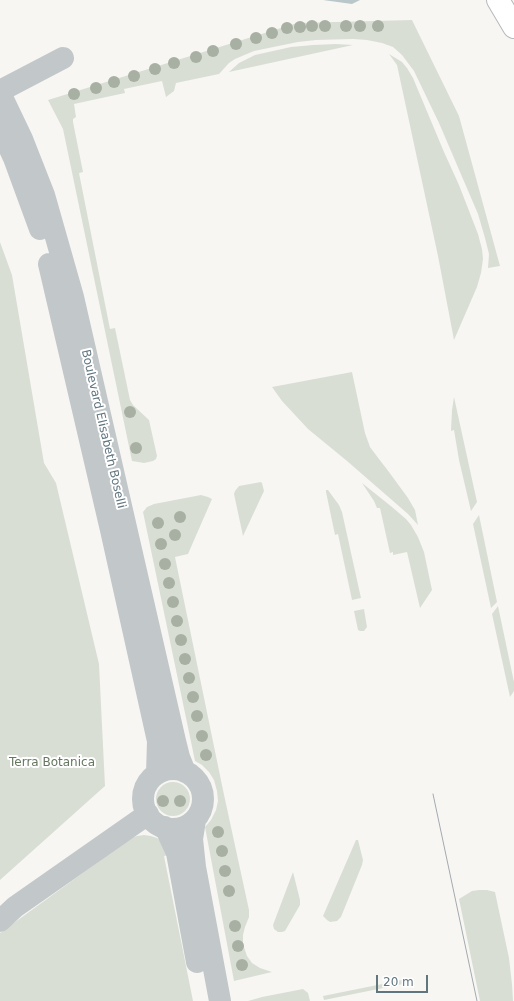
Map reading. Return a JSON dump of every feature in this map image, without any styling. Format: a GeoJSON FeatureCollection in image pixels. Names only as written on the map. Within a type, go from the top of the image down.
{"type":"FeatureCollection","features":[{"type":"Feature","properties":{"kind":"highway"},"geometry":{"type":"LineString","coordinates":[[498,0],[514,27]]}},
{"type":"Feature","properties":{"kind":"street"},"geometry":{"type":"LineString","coordinates":[[0,92],[63,58]]}},
{"type":"Feature","properties":{"kind":"street","name":"Boulevard Elisabeth Boselli"},"geometry":{"type":"LineString","coordinates":[[0,92],[22,139],[44,195],[73,297],[178,757],[185,772]]}},
{"type":"Feature","properties":{"kind":"street"},"geometry":{"type":"LineString","coordinates":[[0,128],[14,158],[43,238],[111,530],[158,741],[157,774]]}},
{"type":"Feature","properties":{"kind":"street"},"geometry":{"type":"LineString","coordinates":[[156,821],[173,829],[181,828],[195,820],[202,808],[203,800],[200,786],[191,775],[179,770],[169,770],[157,774],[149,782],[145,793],[144,804],[177,853],[204,1001]]}},
{"type":"Feature","properties":{"kind":"street"},"geometry":{"type":"LineString","coordinates":[[195,820],[192,839],[220,1001]]}},
{"type":"Feature","properties":{"kind":"street"},"geometry":{"type":"LineString","coordinates":[[0,921],[16,907],[156,821]]}},
{"type":"Feature","properties":{"kind":"green space"},"geometry":{"type":"Polygon","coordinates":[[[412,20],[459,116],[500,266],[488,268],[489,254],[478,214],[439,123],[414,71],[402,55],[393,47],[367,40],[353,39],[298,42],[254,51],[235,59],[219,74],[176,83],[174,91],[166,97],[162,81],[124,89],[125,93],[74,104],[76,117],[73,119],[73,122],[83,172],[79,173],[110,329],[115,328],[130,400],[133,405],[149,420],[157,456],[153,461],[144,463],[132,461],[63,129],[48,100],[297,23],[412,20]]]}},
{"type":"Feature","properties":{"kind":"green space"},"geometry":{"type":"Polygon","coordinates":[[[336,44],[353,45],[229,72],[239,63],[255,55],[291,47],[336,44]]]}},
{"type":"Feature","properties":{"kind":"green space"},"geometry":{"type":"Polygon","coordinates":[[[389,54],[402,62],[413,78],[459,185],[478,234],[482,249],[483,259],[477,287],[454,340],[438,256],[397,65],[389,54]]]}},
{"type":"Feature","properties":{"kind":"green space","name":"Terra Botanica"},"geometry":{"type":"Polygon","coordinates":[[[0,242],[12,275],[44,463],[56,483],[99,664],[105,786],[0,880],[0,242]]]}},
{"type":"Feature","properties":{"kind":"green space"},"geometry":{"type":"Polygon","coordinates":[[[352,372],[365,433],[370,447],[408,498],[415,510],[418,525],[408,514],[308,429],[282,401],[272,387],[352,372]]]}},
{"type":"Feature","properties":{"kind":"green space"},"geometry":{"type":"Polygon","coordinates":[[[454,397],[477,502],[471,511],[459,460],[454,430],[451,431],[454,397]]]}},
{"type":"Feature","properties":{"kind":"green space"},"geometry":{"type":"Polygon","coordinates":[[[261,482],[264,491],[243,536],[234,494],[235,491],[239,486],[261,482]]]}},
{"type":"Feature","properties":{"kind":"green space"},"geometry":{"type":"Polygon","coordinates":[[[362,483],[406,519],[418,537],[424,552],[432,590],[420,608],[407,552],[393,555],[393,552],[390,553],[380,508],[377,508],[362,483]]]}},
{"type":"Feature","properties":{"kind":"green space"},"geometry":{"type":"Polygon","coordinates":[[[326,490],[328,490],[339,505],[342,512],[361,598],[352,600],[338,534],[335,535],[326,490]]]}},
{"type":"Feature","properties":{"kind":"green space"},"geometry":{"type":"Polygon","coordinates":[[[201,495],[212,499],[188,554],[175,557],[249,910],[249,917],[243,935],[243,944],[247,956],[252,963],[260,968],[272,972],[234,981],[205,827],[211,820],[216,810],[218,801],[217,791],[214,780],[209,772],[195,761],[143,512],[147,507],[154,504],[201,495]]]}},
{"type":"Feature","properties":{"kind":"green space"},"geometry":{"type":"Polygon","coordinates":[[[479,515],[497,602],[491,608],[473,524],[479,515]]]}},
{"type":"Feature","properties":{"kind":"green space"},"geometry":{"type":"Polygon","coordinates":[[[498,606],[514,682],[514,691],[510,697],[492,614],[498,606]]]}},
{"type":"Feature","properties":{"kind":"green space"},"geometry":{"type":"Polygon","coordinates":[[[364,609],[367,627],[364,631],[360,631],[358,630],[354,611],[364,609]]]}},
{"type":"Feature","properties":{"kind":"green space"},"geometry":{"type":"Polygon","coordinates":[[[170,782],[176,782],[180,783],[187,789],[190,799],[189,806],[183,813],[176,816],[170,816],[166,815],[159,809],[156,802],[156,796],[157,792],[163,785],[170,782]]]}},
{"type":"Feature","properties":{"kind":"green space"},"geometry":{"type":"Polygon","coordinates":[[[144,835],[157,838],[172,855],[164,856],[193,1001],[0,1001],[0,933],[131,838],[144,835]]]}},
{"type":"Feature","properties":{"kind":"green space"},"geometry":{"type":"Polygon","coordinates":[[[356,840],[358,840],[363,860],[362,865],[341,917],[337,921],[330,922],[323,916],[356,840]]]}},
{"type":"Feature","properties":{"kind":"green space"},"geometry":{"type":"Polygon","coordinates":[[[293,872],[300,905],[285,931],[278,932],[274,929],[273,925],[293,872]]]}},
{"type":"Feature","properties":{"kind":"green space"},"geometry":{"type":"Polygon","coordinates":[[[479,890],[495,892],[509,958],[513,1001],[480,1001],[459,899],[472,891],[479,890]]]}},
{"type":"Feature","properties":{"kind":"green space"},"geometry":{"type":"Polygon","coordinates":[[[412,978],[413,982],[324,1000],[323,996],[412,978]]]}},
{"type":"Feature","properties":{"kind":"green space"},"geometry":{"type":"Polygon","coordinates":[[[303,989],[308,993],[310,1001],[248,1001],[262,997],[303,989]]]}},
{"type":"Feature","properties":{"kind":"shaded area"},"geometry":{"type":"Polygon","coordinates":[[[323,0],[360,0],[352,4],[323,0]]]}},
{"type":"Feature","properties":{"kind":"tram line"},"geometry":{"type":"LineString","coordinates":[[433,794],[477,1001]]}}]}
